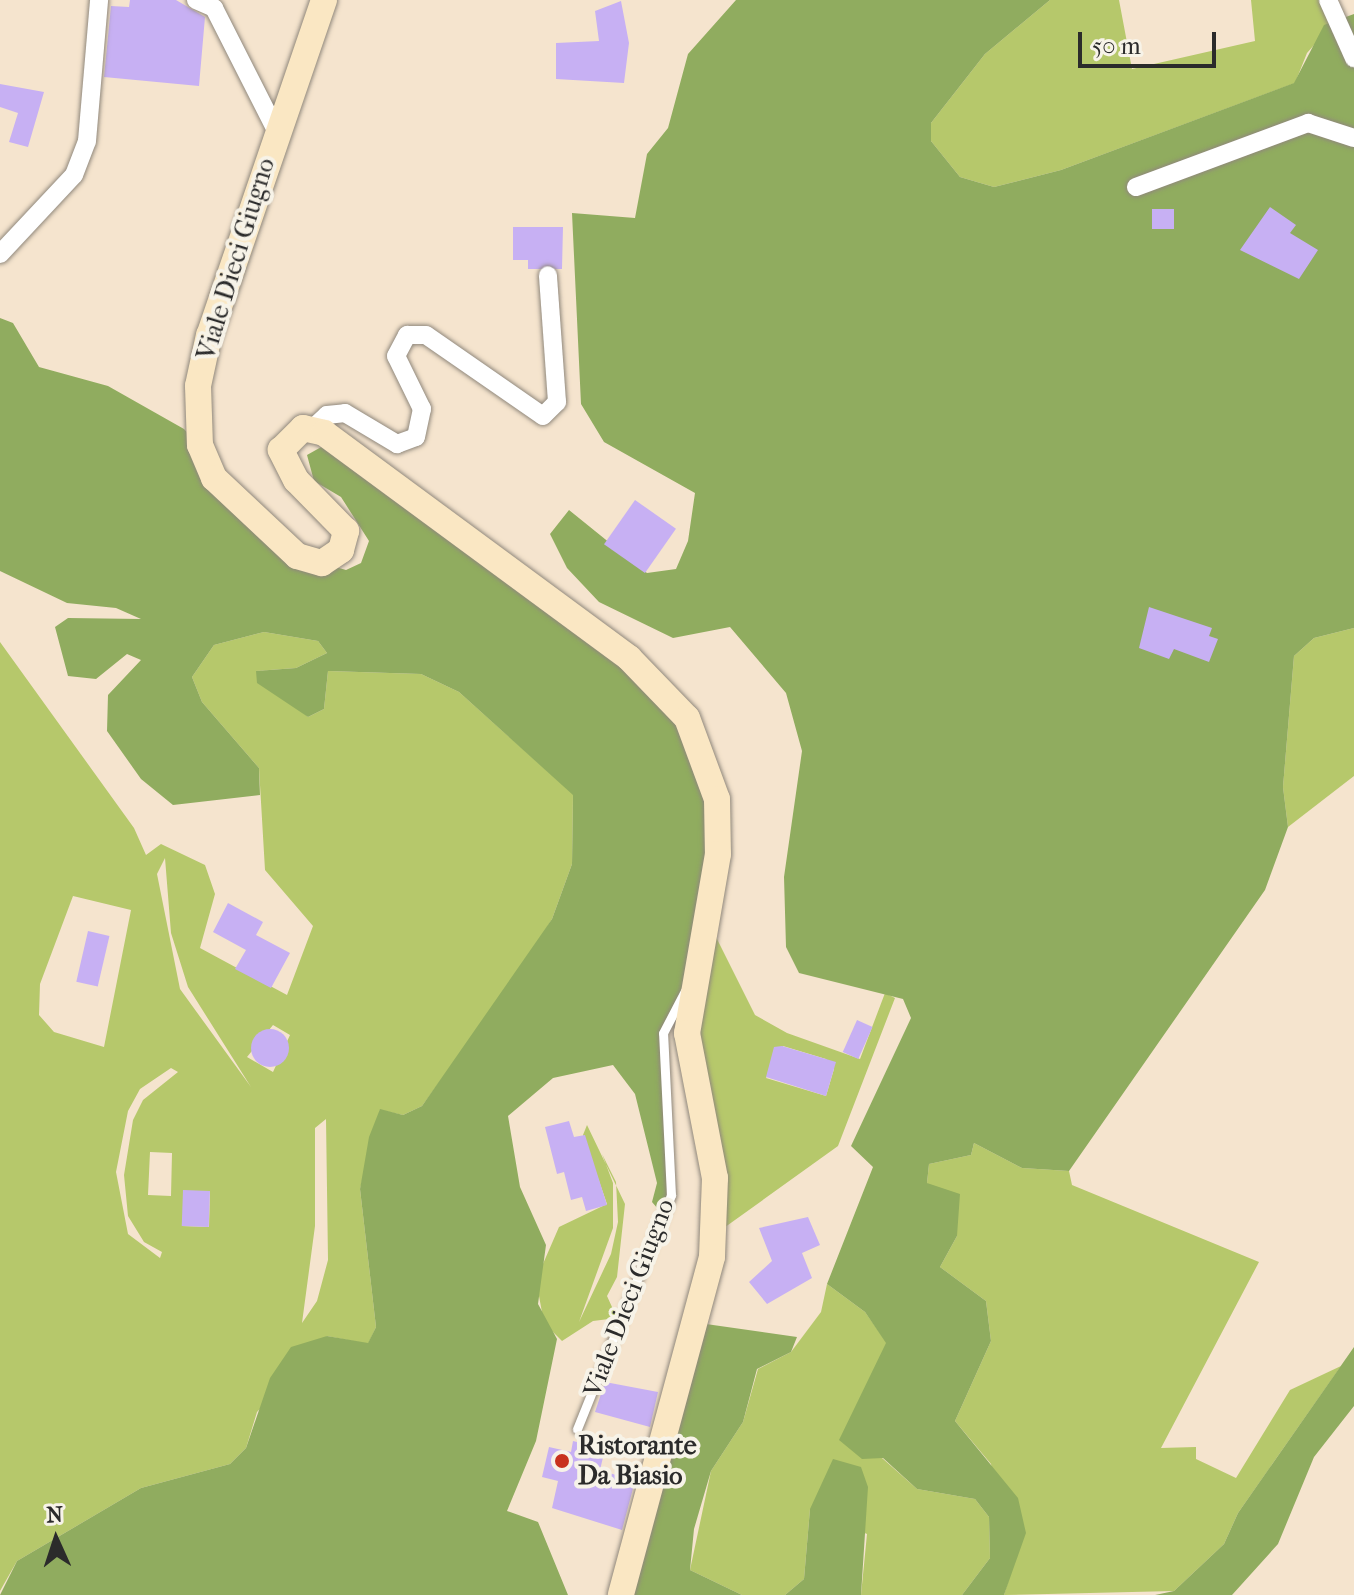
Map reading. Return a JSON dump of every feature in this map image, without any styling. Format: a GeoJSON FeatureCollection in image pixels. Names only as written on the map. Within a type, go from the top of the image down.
{"type":"FeatureCollection","features":[{"type":"Feature","properties":{"kind":"main road","name":"Viale Dieci Giugno"},"geometry":{"type":"LineString","coordinates":[[324,0],[209,335],[198,386],[200,445],[235,504],[297,556],[322,563],[341,550],[346,531],[281,461],[293,433],[313,428],[629,658],[687,718],[717,799],[718,854],[691,981],[687,1033],[715,1178],[712,1257],[621,1595]]}},
{"type":"Feature","properties":{"kind":"street"},"geometry":{"type":"LineString","coordinates":[[0,254],[78,164],[87,141],[99,0]]}},
{"type":"Feature","properties":{"kind":"street"},"geometry":{"type":"LineString","coordinates":[[196,0],[214,8],[277,132]]}},
{"type":"Feature","properties":{"kind":"street"},"geometry":{"type":"LineString","coordinates":[[1328,0],[1354,58]]}},
{"type":"Feature","properties":{"kind":"street"},"geometry":{"type":"LineString","coordinates":[[1136,187],[1308,123],[1354,138]]}},
{"type":"Feature","properties":{"kind":"street","name":"Viale Dieci Giugno"},"geometry":{"type":"LineString","coordinates":[[313,428],[327,415],[345,413],[397,444],[416,437],[422,409],[396,356],[407,335],[426,335],[543,416],[557,402],[548,275]]}},
{"type":"Feature","properties":{"kind":"lane","name":"Viale Dieci Giugno"},"geometry":{"type":"LineString","coordinates":[[577,1429],[671,1195],[663,1033],[691,981]]}},
{"type":"Feature","properties":{"kind":"green space"},"geometry":{"type":"Polygon","coordinates":[[[736,0],[1050,0],[985,54],[931,123],[931,141],[960,177],[994,187],[1061,170],[1294,83],[1324,25],[1354,14],[1354,628],[1314,638],[1294,656],[1283,787],[1288,827],[1265,890],[1069,1171],[1022,1168],[974,1143],[971,1155],[929,1164],[927,1183],[960,1194],[957,1236],[940,1267],[986,1301],[991,1341],[955,1421],[1018,1498],[1026,1533],[1004,1595],[962,1595],[990,1558],[989,1517],[975,1499],[917,1489],[883,1458],[862,1459],[839,1440],[886,1343],[865,1312],[827,1284],[873,1167],[851,1146],[911,1018],[903,999],[799,973],[786,947],[784,877],[802,751],[786,693],[730,627],[673,638],[599,602],[567,568],[550,534],[569,510],[647,573],[676,569],[688,541],[695,493],[604,442],[581,404],[572,213],[635,218],[647,154],[668,128],[688,54],[736,0]]]}},
{"type":"Feature","properties":{"kind":"green space"},"geometry":{"type":"Polygon","coordinates":[[[1050,0],[1119,0],[1132,69],[1255,41],[1251,0],[1328,0],[1336,20],[1307,53],[1295,83],[1061,170],[994,187],[960,177],[931,141],[931,123],[985,54],[1050,0]]]}},
{"type":"Feature","properties":{"kind":"green space"},"geometry":{"type":"Polygon","coordinates":[[[0,318],[13,323],[39,367],[108,386],[184,429],[297,556],[346,570],[361,563],[369,541],[341,497],[314,481],[307,455],[323,446],[350,453],[687,718],[717,799],[691,981],[663,1033],[673,1135],[664,1216],[652,1202],[657,1183],[635,1094],[613,1065],[553,1078],[508,1116],[520,1187],[546,1245],[538,1304],[557,1339],[536,1441],[507,1511],[538,1522],[568,1595],[0,1595],[17,1561],[141,1488],[230,1464],[246,1448],[270,1378],[291,1347],[327,1336],[368,1343],[376,1327],[360,1189],[369,1137],[380,1109],[403,1115],[422,1106],[552,919],[572,864],[573,795],[459,692],[421,674],[328,671],[324,709],[308,717],[257,683],[256,671],[296,668],[327,653],[318,641],[264,632],[214,645],[192,677],[202,702],[259,768],[260,795],[173,805],[141,779],[107,731],[108,695],[141,660],[127,654],[96,679],[68,676],[55,627],[68,618],[141,619],[116,608],[67,603],[0,571],[0,318]]]}},
{"type":"Feature","properties":{"kind":"green space"},"geometry":{"type":"Polygon","coordinates":[[[1354,628],[1354,776],[1288,827],[1283,787],[1294,656],[1314,638],[1354,628]]]}},
{"type":"Feature","properties":{"kind":"green space"},"geometry":{"type":"Polygon","coordinates":[[[264,632],[318,641],[327,653],[296,668],[256,671],[308,717],[324,709],[328,671],[421,674],[459,692],[573,794],[572,864],[552,919],[523,967],[422,1106],[403,1115],[380,1110],[360,1189],[376,1327],[368,1344],[327,1336],[257,1412],[246,1448],[230,1464],[141,1488],[17,1561],[0,1591],[0,642],[134,828],[146,855],[161,844],[205,865],[215,894],[200,948],[287,995],[313,926],[265,870],[259,768],[202,702],[192,677],[214,645],[264,632]],[[165,858],[157,874],[180,989],[251,1087],[188,987],[171,933],[165,858]],[[73,896],[40,984],[39,1015],[54,1032],[104,1047],[131,910],[73,896]],[[273,1025],[247,1057],[273,1072],[290,1035],[273,1025]],[[171,1068],[140,1089],[128,1111],[116,1172],[128,1234],[160,1258],[162,1252],[144,1242],[128,1216],[124,1175],[133,1120],[143,1100],[178,1072],[171,1068]],[[326,1119],[315,1128],[315,1226],[302,1323],[317,1301],[328,1260],[326,1119]],[[150,1152],[148,1195],[171,1196],[172,1153],[150,1152]],[[210,1191],[182,1226],[209,1227],[210,1191]]]}},
{"type":"Feature","properties":{"kind":"green space"},"geometry":{"type":"Polygon","coordinates":[[[712,929],[755,1015],[787,1033],[860,1059],[885,993],[895,998],[838,1146],[721,1230],[693,1063],[712,929]],[[783,1046],[766,1078],[826,1096],[834,1069],[826,1059],[783,1046]]]}},
{"type":"Feature","properties":{"kind":"green space"},"geometry":{"type":"Polygon","coordinates":[[[587,1125],[613,1183],[613,1228],[579,1322],[611,1254],[618,1222],[616,1186],[625,1204],[617,1277],[607,1296],[617,1318],[593,1321],[562,1341],[544,1323],[536,1280],[559,1227],[607,1204],[583,1135],[587,1125]]]}},
{"type":"Feature","properties":{"kind":"green space"},"geometry":{"type":"Polygon","coordinates":[[[974,1143],[1022,1168],[1069,1171],[1072,1185],[1259,1262],[1161,1448],[1196,1447],[1196,1459],[1236,1478],[1290,1390],[1341,1366],[1238,1513],[1224,1544],[1174,1591],[1004,1595],[1010,1575],[991,1464],[955,1421],[991,1341],[986,1301],[940,1267],[957,1236],[927,1183],[929,1164],[971,1155],[974,1143]]]}},
{"type":"Feature","properties":{"kind":"green space"},"geometry":{"type":"Polygon","coordinates":[[[827,1284],[865,1312],[887,1343],[840,1440],[882,1458],[917,1489],[975,1499],[989,1517],[990,1558],[962,1595],[861,1595],[867,1534],[810,1509],[804,1579],[785,1595],[742,1595],[690,1570],[711,1471],[743,1422],[758,1369],[791,1352],[821,1312],[827,1284]]]}},
{"type":"Feature","properties":{"kind":"green space"},"geometry":{"type":"Polygon","coordinates":[[[706,1324],[797,1337],[791,1352],[757,1369],[743,1422],[711,1471],[694,1529],[690,1570],[742,1595],[632,1595],[706,1324]]]}},
{"type":"Feature","properties":{"kind":"green space"},"geometry":{"type":"Polygon","coordinates":[[[1354,1347],[1354,1406],[1314,1457],[1278,1544],[1232,1595],[1155,1595],[1174,1591],[1224,1544],[1238,1513],[1354,1347]]]}},
{"type":"Feature","properties":{"kind":"green space"},"geometry":{"type":"Polygon","coordinates":[[[833,1459],[861,1467],[868,1487],[861,1595],[785,1595],[804,1579],[810,1509],[833,1459]]]}},
{"type":"Feature","properties":{"kind":"building"},"geometry":{"type":"Polygon","coordinates":[[[130,0],[176,0],[205,17],[199,86],[104,77],[111,6],[129,7],[130,0]]]}},
{"type":"Feature","properties":{"kind":"building"},"geometry":{"type":"Polygon","coordinates":[[[621,1],[629,43],[624,83],[556,79],[556,43],[599,41],[595,11],[621,1]]]}},
{"type":"Feature","properties":{"kind":"building"},"geometry":{"type":"Polygon","coordinates":[[[0,84],[44,92],[28,147],[9,142],[18,113],[0,107],[0,84]]]}},
{"type":"Feature","properties":{"kind":"building"},"geometry":{"type":"Polygon","coordinates":[[[1270,207],[1296,225],[1290,233],[1318,250],[1299,279],[1240,250],[1270,207]]]}},
{"type":"Feature","properties":{"kind":"building"},"geometry":{"type":"Polygon","coordinates":[[[1152,209],[1174,209],[1174,229],[1152,229],[1152,209]]]}},
{"type":"Feature","properties":{"kind":"building"},"geometry":{"type":"Polygon","coordinates":[[[513,227],[563,227],[562,269],[528,269],[528,260],[513,260],[513,227]]]}},
{"type":"Feature","properties":{"kind":"building"},"geometry":{"type":"Polygon","coordinates":[[[635,500],[676,529],[645,573],[604,544],[635,500]]]}},
{"type":"Feature","properties":{"kind":"building"},"geometry":{"type":"Polygon","coordinates":[[[1149,607],[1212,628],[1209,636],[1218,639],[1209,662],[1174,649],[1169,659],[1139,648],[1149,607]]]}},
{"type":"Feature","properties":{"kind":"building"},"geometry":{"type":"Polygon","coordinates":[[[228,903],[263,922],[256,935],[290,953],[271,988],[235,969],[246,950],[213,932],[228,903]]]}},
{"type":"Feature","properties":{"kind":"building"},"geometry":{"type":"Polygon","coordinates":[[[88,931],[109,936],[98,987],[76,982],[88,931]]]}},
{"type":"Feature","properties":{"kind":"building"},"geometry":{"type":"Polygon","coordinates":[[[857,1020],[873,1027],[858,1059],[843,1052],[857,1020]]]}},
{"type":"Feature","properties":{"kind":"building"},"geometry":{"type":"Polygon","coordinates":[[[270,1029],[283,1035],[289,1048],[283,1061],[270,1067],[257,1061],[251,1048],[257,1035],[270,1029]]]}},
{"type":"Feature","properties":{"kind":"building"},"geometry":{"type":"Polygon","coordinates":[[[782,1046],[836,1062],[826,1096],[766,1077],[774,1047],[782,1046]]]}},
{"type":"Feature","properties":{"kind":"building"},"geometry":{"type":"Polygon","coordinates":[[[569,1121],[574,1137],[585,1135],[607,1205],[586,1211],[582,1197],[571,1200],[564,1172],[557,1174],[545,1127],[569,1121]]]}},
{"type":"Feature","properties":{"kind":"building"},"geometry":{"type":"Polygon","coordinates":[[[183,1190],[210,1191],[209,1227],[182,1226],[183,1190]]]}},
{"type":"Feature","properties":{"kind":"building"},"geometry":{"type":"Polygon","coordinates":[[[808,1217],[820,1245],[802,1253],[812,1278],[767,1304],[749,1282],[772,1261],[759,1228],[808,1217]]]}},
{"type":"Feature","properties":{"kind":"building"},"geometry":{"type":"Polygon","coordinates":[[[605,1382],[658,1392],[650,1427],[595,1412],[605,1382]]]}},
{"type":"Feature","properties":{"kind":"building"},"geometry":{"type":"Polygon","coordinates":[[[573,1441],[605,1449],[600,1470],[635,1481],[622,1530],[552,1508],[558,1481],[542,1477],[549,1447],[571,1452],[573,1441]]]}},
{"type":"Feature","properties":{"kind":"place","name":"Ristorante Da Biasio"},"geometry":{"type":"Point","coordinates":[562,1461]}}]}
